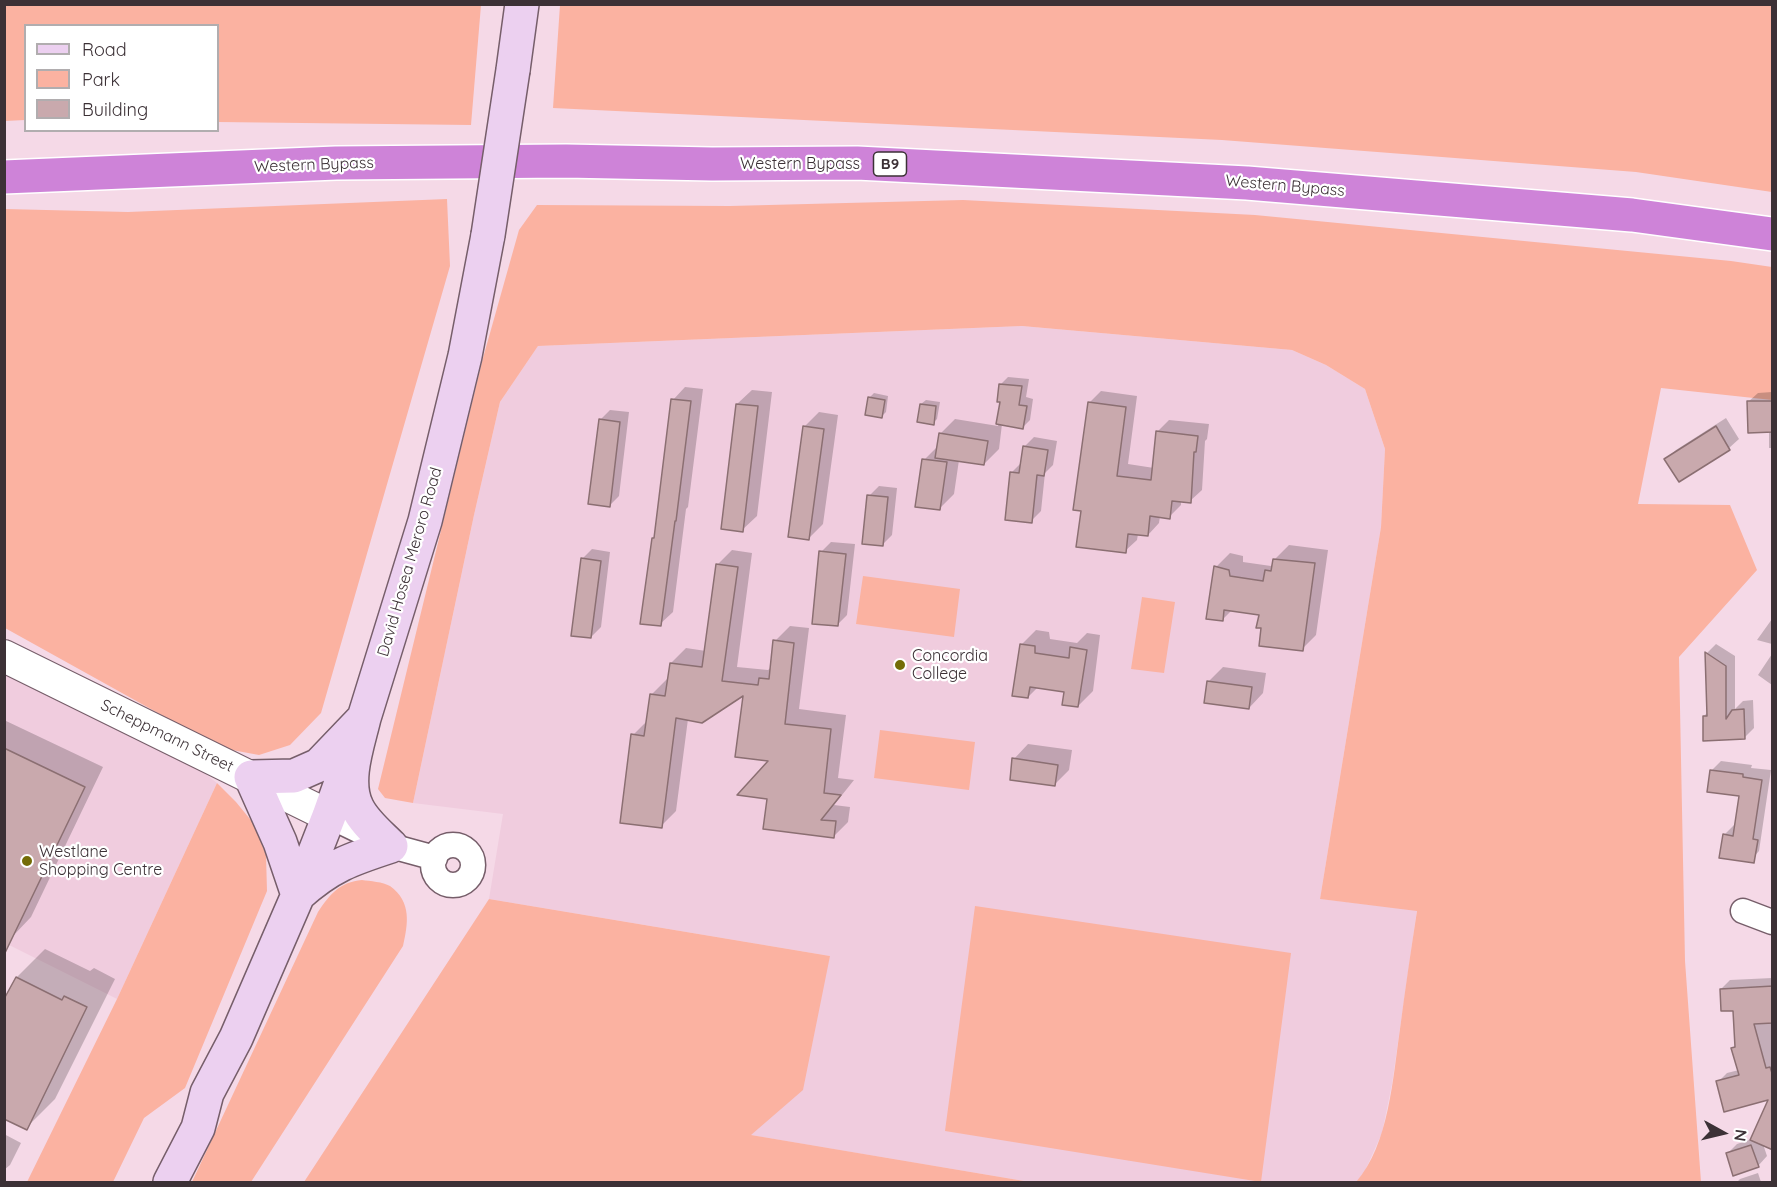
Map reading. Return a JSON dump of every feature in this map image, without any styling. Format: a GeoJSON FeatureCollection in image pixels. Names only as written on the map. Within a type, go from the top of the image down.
{"type":"FeatureCollection","features":[{"type":"Feature","properties":{"kind":"highway","name":"Western Bypass"},"geometry":{"type":"LineString","coordinates":[[4,177],[336,163],[566,161],[712,164],[857,163],[1259,184],[1632,216],[1773,234]]}},
{"type":"Feature","properties":{"kind":"main road","name":"David Hosea Meroro Road"},"geometry":{"type":"LineString","coordinates":[[170,1182],[198,1128],[207,1093],[236,1038],[298,895],[329,816],[364,718],[425,521],[465,356],[488,235],[522,4]]}},
{"type":"Feature","properties":{"kind":"main road"},"geometry":{"type":"LineString","coordinates":[[364,718],[354,767],[352,795],[366,821],[391,846],[338,865],[324,873],[298,895],[280,842],[251,777],[294,776],[319,765],[364,718]]}},
{"type":"Feature","properties":{"kind":"main road","name":"David Hosea Meroro Road"},"geometry":{"type":"LineString","coordinates":[[149,1182],[182,1118],[207,1093]]}},
{"type":"Feature","properties":{"kind":"street","name":"Scheppmann Street"},"geometry":{"type":"LineString","coordinates":[[4,656],[329,816]]}},
{"type":"Feature","properties":{"kind":"street"},"geometry":{"type":"LineString","coordinates":[[329,816],[391,846],[435,858]]}},
{"type":"Feature","properties":{"kind":"street"},"geometry":{"type":"LineString","coordinates":[[1743,911],[1773,922]]}},
{"type":"Feature","properties":{"kind":"shaded area","name":"Concordia College"},"geometry":{"type":"Polygon","coordinates":[[[1022,326],[1292,350],[1326,365],[1365,389],[1385,449],[1381,527],[1320,899],[1417,910],[1392,1084],[1382,1133],[1364,1173],[1356,1182],[1030,1182],[750,1135],[830,956],[489,899],[503,814],[413,803],[500,402],[538,346],[1022,326]]]}},
{"type":"Feature","properties":{"kind":"shaded area"},"geometry":{"type":"Polygon","coordinates":[[[4,667],[199,769],[217,783],[117,999],[5,943],[4,667]]]}},
{"type":"Feature","properties":{"kind":"green space"},"geometry":{"type":"Polygon","coordinates":[[[4,5],[481,5],[471,125],[219,122],[219,24],[24,24],[24,120],[5,121],[4,5]]]}},
{"type":"Feature","properties":{"kind":"green space"},"geometry":{"type":"Polygon","coordinates":[[[560,5],[1772,5],[1772,192],[1636,172],[1222,140],[553,108],[560,5]]]}},
{"type":"Feature","properties":{"kind":"green space"},"geometry":{"type":"Polygon","coordinates":[[[447,199],[450,266],[321,713],[290,745],[259,755],[221,748],[5,628],[5,209],[128,212],[447,199]]]}},
{"type":"Feature","properties":{"kind":"green space"},"geometry":{"type":"Polygon","coordinates":[[[963,200],[1255,215],[1731,261],[1772,267],[1772,400],[1661,388],[1638,504],[1730,505],[1757,570],[1679,657],[1685,961],[1701,1182],[1356,1182],[1376,1149],[1388,1110],[1417,911],[1320,899],[1381,527],[1385,449],[1365,389],[1326,365],[1292,350],[1022,326],[538,346],[500,402],[413,803],[385,798],[378,789],[483,358],[519,230],[537,205],[730,206],[963,200]]]}},
{"type":"Feature","properties":{"kind":"green space"},"geometry":{"type":"Polygon","coordinates":[[[863,576],[960,589],[954,637],[856,624],[863,576]]]}},
{"type":"Feature","properties":{"kind":"green space"},"geometry":{"type":"Polygon","coordinates":[[[1142,597],[1175,602],[1164,673],[1131,669],[1142,597]]]}},
{"type":"Feature","properties":{"kind":"green space"},"geometry":{"type":"Polygon","coordinates":[[[880,730],[975,742],[969,790],[874,778],[880,730]]]}},
{"type":"Feature","properties":{"kind":"green space"},"geometry":{"type":"Polygon","coordinates":[[[217,783],[254,824],[266,855],[267,891],[185,1088],[144,1118],[113,1182],[27,1182],[117,999],[217,783]]]}},
{"type":"Feature","properties":{"kind":"green space"},"geometry":{"type":"Polygon","coordinates":[[[362,880],[390,886],[402,899],[407,914],[403,946],[251,1182],[192,1182],[318,912],[336,890],[348,883],[362,880]]]}},
{"type":"Feature","properties":{"kind":"green space"},"geometry":{"type":"Polygon","coordinates":[[[489,899],[830,956],[803,1090],[751,1135],[1030,1182],[304,1182],[489,899]]]}},
{"type":"Feature","properties":{"kind":"green space"},"geometry":{"type":"Polygon","coordinates":[[[975,906],[1291,953],[1261,1182],[945,1131],[975,906]]]}},
{"type":"Feature","properties":{"kind":"building"},"geometry":{"type":"Polygon","coordinates":[[[999,384],[1022,386],[1019,405],[1027,406],[1023,429],[996,424],[1000,402],[997,402],[999,384]]]}},
{"type":"Feature","properties":{"kind":"building"},"geometry":{"type":"Polygon","coordinates":[[[868,397],[885,400],[882,418],[865,415],[868,397]]]}},
{"type":"Feature","properties":{"kind":"building"},"geometry":{"type":"Polygon","coordinates":[[[671,399],[691,401],[661,626],[640,624],[652,538],[654,538],[671,399]]]}},
{"type":"Feature","properties":{"kind":"building"},"geometry":{"type":"Polygon","coordinates":[[[1747,401],[1773,401],[1773,432],[1748,433],[1747,401]]]}},
{"type":"Feature","properties":{"kind":"building"},"geometry":{"type":"Polygon","coordinates":[[[1088,402],[1126,407],[1117,476],[1151,480],[1156,431],[1198,436],[1196,452],[1194,452],[1191,503],[1172,501],[1170,519],[1150,516],[1148,536],[1128,534],[1126,553],[1076,547],[1081,511],[1073,510],[1088,402]]]}},
{"type":"Feature","properties":{"kind":"building"},"geometry":{"type":"Polygon","coordinates":[[[736,404],[758,406],[743,532],[721,529],[736,404]]]}},
{"type":"Feature","properties":{"kind":"building"},"geometry":{"type":"Polygon","coordinates":[[[920,404],[936,406],[934,425],[917,422],[920,404]]]}},
{"type":"Feature","properties":{"kind":"building"},"geometry":{"type":"Polygon","coordinates":[[[599,419],[620,422],[610,507],[588,504],[599,419]]]}},
{"type":"Feature","properties":{"kind":"building"},"geometry":{"type":"Polygon","coordinates":[[[803,426],[824,429],[809,540],[788,537],[803,426]]]}},
{"type":"Feature","properties":{"kind":"building"},"geometry":{"type":"Polygon","coordinates":[[[1716,426],[1730,450],[1679,482],[1664,459],[1716,426]]]}},
{"type":"Feature","properties":{"kind":"building"},"geometry":{"type":"Polygon","coordinates":[[[939,433],[988,441],[984,465],[935,458],[939,433]]]}},
{"type":"Feature","properties":{"kind":"building"},"geometry":{"type":"Polygon","coordinates":[[[1023,446],[1048,450],[1044,476],[1037,475],[1032,523],[1005,520],[1010,472],[1019,473],[1023,446]]]}},
{"type":"Feature","properties":{"kind":"building"},"geometry":{"type":"Polygon","coordinates":[[[922,459],[947,462],[940,510],[915,507],[922,459]]]}},
{"type":"Feature","properties":{"kind":"building"},"geometry":{"type":"Polygon","coordinates":[[[867,495],[888,497],[883,546],[862,544],[867,495]]]}},
{"type":"Feature","properties":{"kind":"building"},"geometry":{"type":"Polygon","coordinates":[[[819,551],[846,554],[838,626],[812,624],[819,551]]]}},
{"type":"Feature","properties":{"kind":"building"},"geometry":{"type":"Polygon","coordinates":[[[581,558],[601,561],[591,638],[571,636],[581,558]]]}},
{"type":"Feature","properties":{"kind":"building"},"geometry":{"type":"Polygon","coordinates":[[[1273,559],[1315,563],[1303,651],[1259,646],[1261,628],[1256,628],[1259,615],[1224,610],[1223,621],[1206,619],[1214,566],[1229,570],[1230,576],[1263,581],[1265,570],[1271,571],[1273,559]]]}},
{"type":"Feature","properties":{"kind":"building"},"geometry":{"type":"Polygon","coordinates":[[[716,564],[738,567],[722,681],[758,685],[759,678],[769,679],[773,640],[794,643],[785,724],[831,729],[824,793],[841,795],[821,820],[836,821],[834,838],[763,829],[767,799],[737,795],[768,761],[735,757],[743,696],[702,723],[676,718],[662,828],[620,823],[631,734],[644,736],[650,694],[665,696],[670,663],[702,667],[716,564]]]}},
{"type":"Feature","properties":{"kind":"building"},"geometry":{"type":"Polygon","coordinates":[[[1020,644],[1035,646],[1035,653],[1069,658],[1070,647],[1087,650],[1078,707],[1062,705],[1064,692],[1030,687],[1028,698],[1012,696],[1020,644]]]}},
{"type":"Feature","properties":{"kind":"building"},"geometry":{"type":"Polygon","coordinates":[[[1705,652],[1726,666],[1726,719],[1732,710],[1744,709],[1745,739],[1703,741],[1703,716],[1707,716],[1705,652]]]}},
{"type":"Feature","properties":{"kind":"building"},"geometry":{"type":"Polygon","coordinates":[[[1207,681],[1252,687],[1249,709],[1204,703],[1207,681]]]}},
{"type":"Feature","properties":{"kind":"building","name":"Westlane Shopping Centre"},"geometry":{"type":"Polygon","coordinates":[[[4,748],[85,787],[4,955],[4,748]]]}},
{"type":"Feature","properties":{"kind":"building"},"geometry":{"type":"Polygon","coordinates":[[[1012,758],[1058,765],[1055,786],[1010,780],[1012,758]]]}},
{"type":"Feature","properties":{"kind":"building"},"geometry":{"type":"Polygon","coordinates":[[[1710,770],[1743,774],[1743,777],[1762,780],[1753,839],[1758,840],[1754,863],[1719,858],[1723,834],[1733,836],[1739,796],[1707,792],[1710,770]]]}},
{"type":"Feature","properties":{"kind":"building"},"geometry":{"type":"Polygon","coordinates":[[[16,977],[62,1000],[64,996],[87,1007],[27,1130],[4,1119],[4,999],[16,977]]]}},
{"type":"Feature","properties":{"kind":"building"},"geometry":{"type":"Polygon","coordinates":[[[1773,986],[1773,1023],[1754,1024],[1766,1068],[1770,1067],[1773,1076],[1773,1150],[1750,1140],[1768,1100],[1724,1112],[1716,1081],[1739,1075],[1731,1048],[1735,1047],[1733,1011],[1721,1011],[1720,989],[1773,986]]]}},
{"type":"Feature","properties":{"kind":"building"},"geometry":{"type":"Polygon","coordinates":[[[1751,1145],[1759,1167],[1733,1176],[1726,1153],[1751,1145]]]}},
{"type":"Feature","properties":{"kind":"place","name":"Concordia College"},"geometry":{"type":"Point","coordinates":[900,665]}},
{"type":"Feature","properties":{"kind":"place","name":"Westlane Shopping Centre"},"geometry":{"type":"Point","coordinates":[27,861]}}]}
